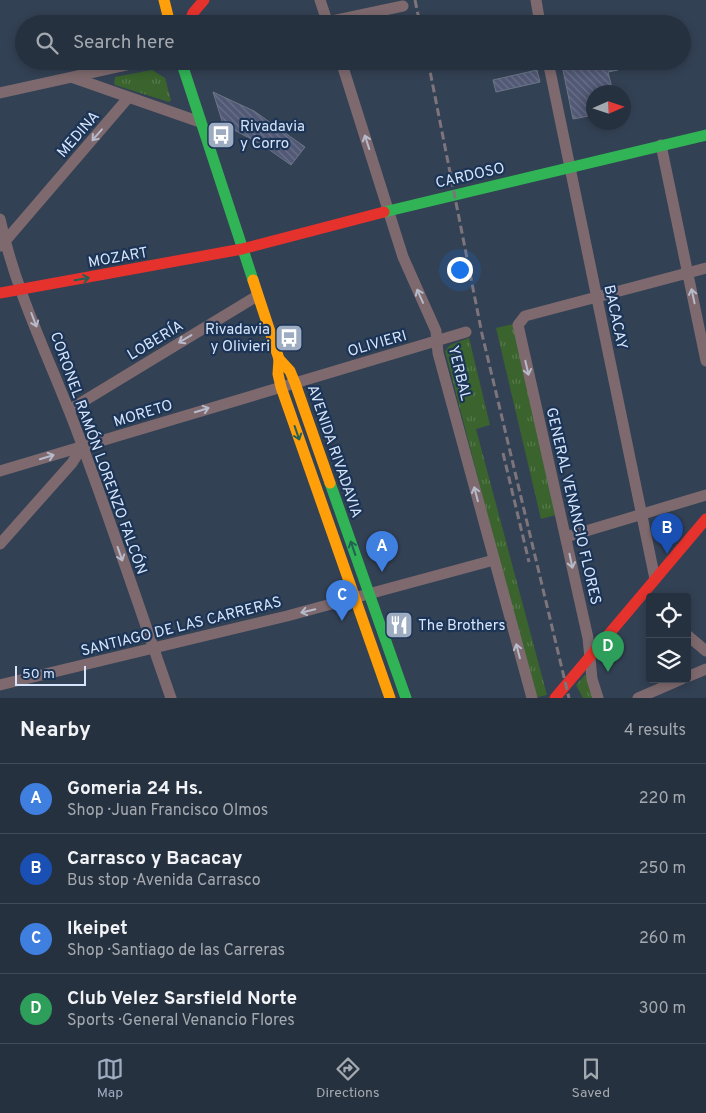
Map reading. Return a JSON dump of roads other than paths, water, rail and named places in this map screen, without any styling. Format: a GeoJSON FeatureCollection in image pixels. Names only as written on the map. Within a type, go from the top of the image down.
{"type":"FeatureCollection","features":[{"type":"Feature","properties":{"kind":"main road"},"geometry":{"type":"LineString","coordinates":[[164,0],[168,15]]}},
{"type":"Feature","properties":{"kind":"main road"},"geometry":{"type":"LineString","coordinates":[[192,15],[204,0]]}},
{"type":"Feature","properties":{"kind":"main road","name":"AVENIDA RIVADAVIA"},"geometry":{"type":"LineString","coordinates":[[183,70],[279,359],[278,374],[281,387],[390,698]]}},
{"type":"Feature","properties":{"kind":"main road","name":"CARDOSO"},"geometry":{"type":"LineString","coordinates":[[242,249],[449,195],[706,135]]}},
{"type":"Feature","properties":{"kind":"main road","name":"MOZART"},"geometry":{"type":"LineString","coordinates":[[0,294],[242,249]]}},
{"type":"Feature","properties":{"kind":"main road","name":"AVENIDA RIVADAVIA"},"geometry":{"type":"LineString","coordinates":[[279,359],[290,371],[295,383],[406,698]]}},
{"type":"Feature","properties":{"kind":"main road"},"geometry":{"type":"LineString","coordinates":[[648,593],[654,579],[706,519]]}},
{"type":"Feature","properties":{"kind":"main road"},"geometry":{"type":"LineString","coordinates":[[554,698],[590,656],[646,597]]}},
{"type":"Feature","properties":{"kind":"street"},"geometry":{"type":"LineString","coordinates":[[320,0],[323,15]]}},
{"type":"Feature","properties":{"kind":"street"},"geometry":{"type":"LineString","coordinates":[[536,0],[538,15]]}},
{"type":"Feature","properties":{"kind":"street"},"geometry":{"type":"LineString","coordinates":[[362,15],[403,6]]}},
{"type":"Feature","properties":{"kind":"street"},"geometry":{"type":"LineString","coordinates":[[0,93],[107,70]]}},
{"type":"Feature","properties":{"kind":"street","name":"YERBAL"},"geometry":{"type":"LineString","coordinates":[[344,70],[403,257],[436,331],[494,560],[532,698]]}},
{"type":"Feature","properties":{"kind":"street","name":"BACACAY"},"geometry":{"type":"LineString","coordinates":[[550,70],[654,579]]}},
{"type":"Feature","properties":{"kind":"street"},"geometry":{"type":"LineString","coordinates":[[74,78],[200,122]]}},
{"type":"Feature","properties":{"kind":"street","name":"MEDINA"},"geometry":{"type":"LineString","coordinates":[[2,244],[128,98]]}},
{"type":"Feature","properties":{"kind":"street"},"geometry":{"type":"LineString","coordinates":[[661,145],[706,361]]}},
{"type":"Feature","properties":{"kind":"street","name":"CORONEL RAMÓN LORENZO FALCÓN"},"geometry":{"type":"LineString","coordinates":[[0,219],[2,244],[22,290],[82,446],[171,698]]}},
{"type":"Feature","properties":{"kind":"street"},"geometry":{"type":"LineString","coordinates":[[597,296],[706,268]]}},
{"type":"Feature","properties":{"kind":"street","name":"LOBERÍA"},"geometry":{"type":"LineString","coordinates":[[68,410],[257,296]]}},
{"type":"Feature","properties":{"kind":"street","name":"GENERAL VENANCIO FLORES"},"geometry":{"type":"LineString","coordinates":[[597,296],[525,316],[520,321],[520,336],[566,536],[590,656],[592,679],[598,698]]}},
{"type":"Feature","properties":{"kind":"street","name":"OLIVIERI"},"geometry":{"type":"LineString","coordinates":[[295,383],[466,332]]}},
{"type":"Feature","properties":{"kind":"street","name":"MORETO"},"geometry":{"type":"LineString","coordinates":[[0,471],[295,383]]}},
{"type":"Feature","properties":{"kind":"street"},"geometry":{"type":"LineString","coordinates":[[0,544],[72,462],[82,446]]}},
{"type":"Feature","properties":{"kind":"street"},"geometry":{"type":"LineString","coordinates":[[566,536],[706,495]]}},
{"type":"Feature","properties":{"kind":"street","name":"SANTIAGO DE LAS CARRERAS"},"geometry":{"type":"LineString","coordinates":[[0,685],[355,598],[494,560]]}},
{"type":"Feature","properties":{"kind":"street"},"geometry":{"type":"LineString","coordinates":[[691,638],[706,651]]}},
{"type":"Feature","properties":{"kind":"street"},"geometry":{"type":"LineString","coordinates":[[691,675],[706,669]]}},
{"type":"Feature","properties":{"kind":"street"},"geometry":{"type":"LineString","coordinates":[[638,698],[673,683]]}},
{"type":"Feature","properties":{"kind":"railway"},"geometry":{"type":"LineString","coordinates":[[415,0],[418,15]]}},
{"type":"Feature","properties":{"kind":"railway"},"geometry":{"type":"LineString","coordinates":[[430,70],[482,334],[569,698]]}},
{"type":"Feature","properties":{"kind":"railway"},"geometry":{"type":"LineString","coordinates":[[503,453],[529,562]]}},
{"type":"Feature","properties":{"kind":"place","name":"Rivadavia y Corro"},"geometry":{"type":"Point","coordinates":[221,135]}},
{"type":"Feature","properties":{"kind":"place","name":"Rivadavia y Olivieri"},"geometry":{"type":"Point","coordinates":[289,338]}},
{"type":"Feature","properties":{"kind":"place","name":"Carrasco y Bacacay"},"geometry":{"type":"Point","coordinates":[667,554]}},
{"type":"Feature","properties":{"kind":"place","name":"Gomeria 24 Hs."},"geometry":{"type":"Point","coordinates":[382,572]}},
{"type":"Feature","properties":{"kind":"place","name":"Ikeipet"},"geometry":{"type":"Point","coordinates":[342,621]}},
{"type":"Feature","properties":{"kind":"place","name":"The Brothers"},"geometry":{"type":"Point","coordinates":[399,625]}},
{"type":"Feature","properties":{"kind":"place","name":"Club Velez Sarsfield Norte"},"geometry":{"type":"Point","coordinates":[608,672]}}]}
